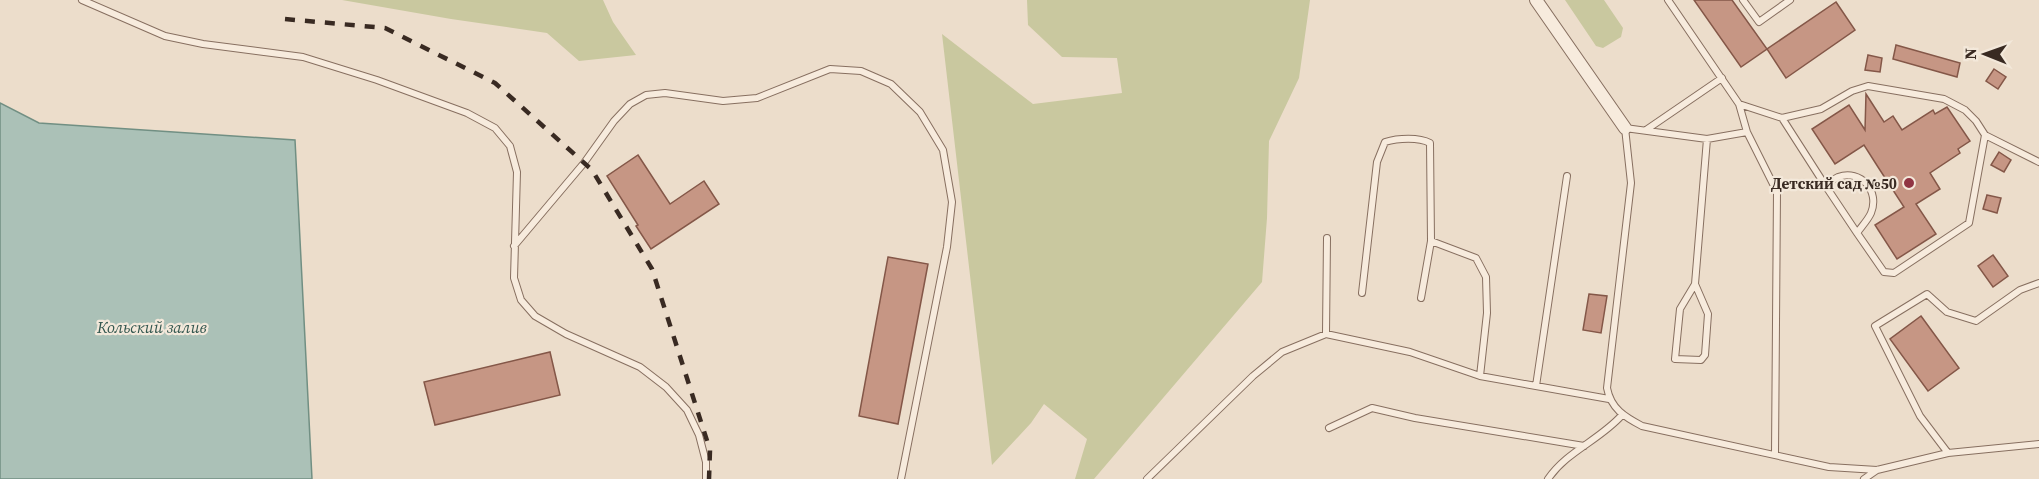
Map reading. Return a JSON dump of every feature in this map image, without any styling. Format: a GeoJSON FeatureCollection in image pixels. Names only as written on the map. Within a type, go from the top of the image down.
{"type":"FeatureCollection","features":[{"type":"Feature","properties":{"kind":"street"},"geometry":{"type":"LineString","coordinates":[[1536,0],[1624,128]]}},
{"type":"Feature","properties":{"kind":"lane"},"geometry":{"type":"LineString","coordinates":[[82,0],[165,36],[203,45],[303,57],[467,113],[495,128],[510,146],[517,172],[514,278],[521,300],[535,316],[566,334],[640,367],[666,387],[687,410],[699,435],[706,462],[706,479]]}},
{"type":"Feature","properties":{"kind":"lane"},"geometry":{"type":"LineString","coordinates":[[1668,0],[1739,104],[1747,132],[1777,192],[1775,454]]}},
{"type":"Feature","properties":{"kind":"lane"},"geometry":{"type":"LineString","coordinates":[[1743,0],[1759,22],[1790,0]]}},
{"type":"Feature","properties":{"kind":"lane"},"geometry":{"type":"LineString","coordinates":[[514,246],[584,163],[614,121],[630,104],[646,95],[665,93],[723,101],[757,98],[830,69],[861,71],[891,84],[920,112],[943,150],[952,202],[947,247],[901,479]]}},
{"type":"Feature","properties":{"kind":"lane"},"geometry":{"type":"LineString","coordinates":[[1645,130],[1722,78]]}},
{"type":"Feature","properties":{"kind":"lane"},"geometry":{"type":"LineString","coordinates":[[1739,104],[1782,118],[1821,109],[1852,91],[1868,86],[1944,99],[1965,110],[1977,121],[1985,135],[2039,162]]}},
{"type":"Feature","properties":{"kind":"lane"},"geometry":{"type":"LineString","coordinates":[[1782,118],[1881,270],[1889,273],[1894,273],[1970,224],[1985,135]]}},
{"type":"Feature","properties":{"kind":"lane"},"geometry":{"type":"LineString","coordinates":[[1747,132],[1707,139],[1624,128],[1632,183],[1607,388],[1609,399],[1622,416],[1642,426],[1829,467],[1877,470],[1948,453],[2039,444]]}},
{"type":"Feature","properties":{"kind":"lane"},"geometry":{"type":"LineString","coordinates":[[1695,285],[1708,314],[1705,354],[1701,360],[1675,360],[1680,309],[1695,285],[1707,139]]}},
{"type":"Feature","properties":{"kind":"lane"},"geometry":{"type":"LineString","coordinates":[[1362,293],[1377,162],[1385,141],[1424,140],[1430,143],[1431,242],[1421,298]]}},
{"type":"Feature","properties":{"kind":"lane"},"geometry":{"type":"LineString","coordinates":[[1536,386],[1567,176]]}},
{"type":"Feature","properties":{"kind":"lane"},"geometry":{"type":"LineString","coordinates":[[1825,185],[1839,177],[1855,176],[1871,189],[1874,201],[1870,214],[1857,233]]}},
{"type":"Feature","properties":{"kind":"lane"},"geometry":{"type":"LineString","coordinates":[[1326,334],[1327,238]]}},
{"type":"Feature","properties":{"kind":"lane"},"geometry":{"type":"LineString","coordinates":[[1431,242],[1476,258],[1486,277],[1487,313],[1480,376]]}},
{"type":"Feature","properties":{"kind":"lane"},"geometry":{"type":"LineString","coordinates":[[1948,453],[1920,416],[1875,326],[1927,294],[1947,312],[1976,321],[2020,290],[2039,283]]}},
{"type":"Feature","properties":{"kind":"lane"},"geometry":{"type":"LineString","coordinates":[[1147,479],[1253,376],[1282,352],[1326,334],[1410,352],[1480,376],[1609,399]]}},
{"type":"Feature","properties":{"kind":"lane"},"geometry":{"type":"LineString","coordinates":[[1329,428],[1372,408],[1415,418],[1584,446]]}},
{"type":"Feature","properties":{"kind":"lane"},"geometry":{"type":"LineString","coordinates":[[1548,479],[1575,451],[1613,426],[1622,416]]}},
{"type":"Feature","properties":{"kind":"lane"},"geometry":{"type":"LineString","coordinates":[[1864,479],[1877,470]]}},
{"type":"Feature","properties":{"kind":"green space"},"geometry":{"type":"Polygon","coordinates":[[[342,0],[603,0],[613,22],[636,55],[579,61],[547,33],[342,0]]]}},
{"type":"Feature","properties":{"kind":"green space"},"geometry":{"type":"Polygon","coordinates":[[[1027,0],[1310,0],[1299,78],[1269,141],[1267,218],[1262,282],[1094,479],[1075,479],[1087,439],[1044,404],[1031,423],[992,465],[942,34],[1033,104],[1122,93],[1117,58],[1062,57],[1028,25],[1027,0]]]}},
{"type":"Feature","properties":{"kind":"green space"},"geometry":{"type":"Polygon","coordinates":[[[1565,0],[1604,0],[1623,28],[1621,37],[1603,48],[1596,46],[1565,0]]]}},
{"type":"Feature","properties":{"kind":"water","name":"Кольский залив"},"geometry":{"type":"Polygon","coordinates":[[[0,103],[39,123],[295,140],[312,479],[0,479],[0,103]]]}},
{"type":"Feature","properties":{"kind":"building"},"geometry":{"type":"Polygon","coordinates":[[[1694,0],[1732,0],[1767,49],[1741,67],[1694,0]]]}},
{"type":"Feature","properties":{"kind":"building"},"geometry":{"type":"Polygon","coordinates":[[[1836,2],[1855,30],[1786,78],[1767,49],[1836,2]]]}},
{"type":"Feature","properties":{"kind":"building"},"geometry":{"type":"Polygon","coordinates":[[[1896,45],[1960,63],[1957,77],[1893,59],[1896,45]]]}},
{"type":"Feature","properties":{"kind":"building"},"geometry":{"type":"Polygon","coordinates":[[[1868,55],[1882,58],[1880,72],[1865,70],[1868,55]]]}},
{"type":"Feature","properties":{"kind":"building"},"geometry":{"type":"Polygon","coordinates":[[[1994,69],[2006,77],[1998,89],[1986,81],[1994,69]]]}},
{"type":"Feature","properties":{"kind":"building"},"geometry":{"type":"Polygon","coordinates":[[[1866,94],[1884,122],[1893,116],[1902,130],[1933,110],[1935,114],[1947,107],[1970,141],[1958,149],[1960,153],[1930,173],[1940,189],[1916,204],[1936,234],[1897,259],[1875,225],[1904,207],[1864,145],[1835,164],[1812,129],[1849,105],[1865,130],[1866,94]]]}},
{"type":"Feature","properties":{"kind":"building"},"geometry":{"type":"Polygon","coordinates":[[[1999,152],[2011,160],[2004,172],[1991,165],[1999,152]]]}},
{"type":"Feature","properties":{"kind":"building"},"geometry":{"type":"Polygon","coordinates":[[[638,155],[670,204],[704,181],[719,204],[651,249],[607,176],[638,155]]]}},
{"type":"Feature","properties":{"kind":"building"},"geometry":{"type":"Polygon","coordinates":[[[1987,195],[2001,198],[1997,213],[1983,209],[1987,195]]]}},
{"type":"Feature","properties":{"kind":"building"},"geometry":{"type":"Polygon","coordinates":[[[1993,255],[2008,276],[1993,287],[1978,266],[1993,255]]]}},
{"type":"Feature","properties":{"kind":"building"},"geometry":{"type":"Polygon","coordinates":[[[888,257],[928,264],[898,424],[859,416],[888,257]]]}},
{"type":"Feature","properties":{"kind":"building"},"geometry":{"type":"Polygon","coordinates":[[[1589,294],[1607,296],[1601,333],[1583,330],[1589,294]]]}},
{"type":"Feature","properties":{"kind":"building"},"geometry":{"type":"Polygon","coordinates":[[[1921,316],[1959,368],[1928,391],[1890,339],[1921,316]]]}},
{"type":"Feature","properties":{"kind":"building"},"geometry":{"type":"Polygon","coordinates":[[[550,352],[560,395],[435,425],[424,382],[550,352]]]}},
{"type":"Feature","properties":{"kind":"railway"},"geometry":{"type":"LineString","coordinates":[[285,19],[385,28],[495,83],[592,170],[652,269],[710,450],[709,479]]}},
{"type":"Feature","properties":{"kind":"place","name":"Детский сад №50"},"geometry":{"type":"Point","coordinates":[1909,183]}}]}
